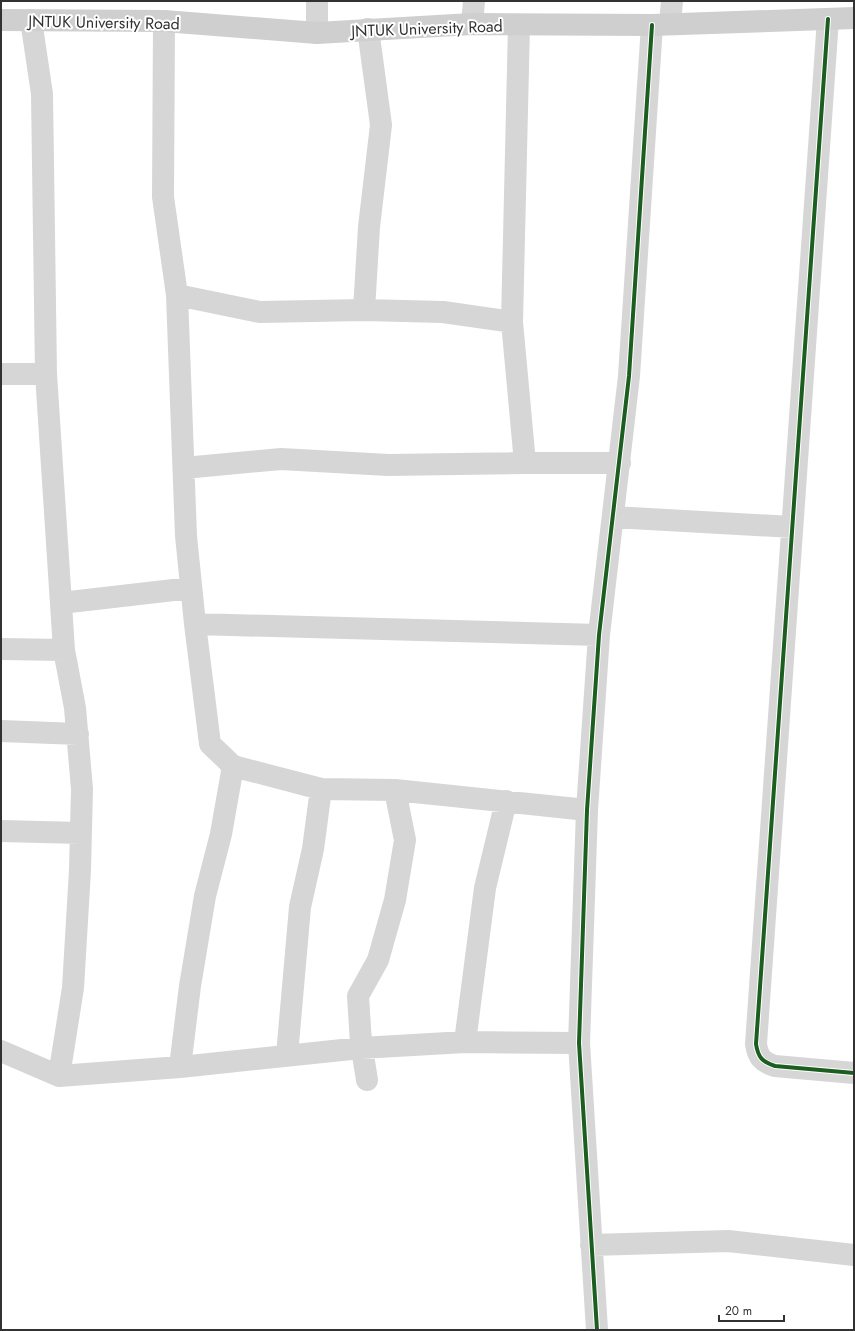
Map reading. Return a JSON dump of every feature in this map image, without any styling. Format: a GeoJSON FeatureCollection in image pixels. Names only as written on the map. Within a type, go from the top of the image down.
{"type":"FeatureCollection","features":[{"type":"Feature","properties":{"kind":"main road","name":"JNTUK University Road"},"geometry":{"type":"LineString","coordinates":[[1,20],[164,21],[317,33],[472,24],[661,24],[854,18]]}},
{"type":"Feature","properties":{"kind":"street"},"geometry":{"type":"LineString","coordinates":[[317,1],[317,33]]}},
{"type":"Feature","properties":{"kind":"street"},"geometry":{"type":"LineString","coordinates":[[472,24],[474,1]]}},
{"type":"Feature","properties":{"kind":"street"},"geometry":{"type":"LineString","coordinates":[[597,1330],[579,1043],[587,810],[599,634],[629,376],[661,24],[672,1]]}},
{"type":"Feature","properties":{"kind":"street"},"geometry":{"type":"LineString","coordinates":[[828,19],[756,1044],[760,1059],[766,1064],[854,1073]]}},
{"type":"Feature","properties":{"kind":"street"},"geometry":{"type":"LineString","coordinates":[[31,20],[42,94],[46,374],[64,650],[76,708],[82,789],[73,988],[59,1076]]}},
{"type":"Feature","properties":{"kind":"street"},"geometry":{"type":"LineString","coordinates":[[164,21],[163,197],[177,294],[186,536],[210,744],[233,766],[321,789],[395,790],[587,810]]}},
{"type":"Feature","properties":{"kind":"street"},"geometry":{"type":"LineString","coordinates":[[519,25],[512,322],[525,463]]}},
{"type":"Feature","properties":{"kind":"street"},"geometry":{"type":"LineString","coordinates":[[364,310],[369,227],[381,125],[368,29]]}},
{"type":"Feature","properties":{"kind":"street"},"geometry":{"type":"LineString","coordinates":[[177,294],[260,312],[364,310],[443,312],[512,322]]}},
{"type":"Feature","properties":{"kind":"street"},"geometry":{"type":"LineString","coordinates":[[1,374],[46,374]]}},
{"type":"Feature","properties":{"kind":"street"},"geometry":{"type":"LineString","coordinates":[[184,468],[281,459],[388,465],[620,463]]}},
{"type":"Feature","properties":{"kind":"street"},"geometry":{"type":"LineString","coordinates":[[613,517],[792,527]]}},
{"type":"Feature","properties":{"kind":"street"},"geometry":{"type":"LineString","coordinates":[[61,603],[191,588]]}},
{"type":"Feature","properties":{"kind":"street"},"geometry":{"type":"LineString","coordinates":[[195,624],[599,634]]}},
{"type":"Feature","properties":{"kind":"street"},"geometry":{"type":"LineString","coordinates":[[1,649],[64,650]]}},
{"type":"Feature","properties":{"kind":"street"},"geometry":{"type":"LineString","coordinates":[[1,731],[78,734]]}},
{"type":"Feature","properties":{"kind":"street"},"geometry":{"type":"LineString","coordinates":[[180,1067],[190,986],[206,896],[221,834],[233,766]]}},
{"type":"Feature","properties":{"kind":"street"},"geometry":{"type":"LineString","coordinates":[[287,1055],[300,907],[314,848],[321,789]]}},
{"type":"Feature","properties":{"kind":"street"},"geometry":{"type":"LineString","coordinates":[[367,1080],[361,1048],[358,996],[378,960],[395,900],[405,840],[395,790]]}},
{"type":"Feature","properties":{"kind":"street"},"geometry":{"type":"LineString","coordinates":[[465,1042],[485,888],[506,801]]}},
{"type":"Feature","properties":{"kind":"street"},"geometry":{"type":"LineString","coordinates":[[1,831],[81,833]]}},
{"type":"Feature","properties":{"kind":"street"},"geometry":{"type":"LineString","coordinates":[[1,1052],[59,1076],[180,1067],[361,1048],[465,1042],[579,1043]]}},
{"type":"Feature","properties":{"kind":"street"},"geometry":{"type":"LineString","coordinates":[[591,1245],[728,1240],[854,1255]]}},
{"type":"Feature","properties":{"kind":"cycle path"},"geometry":{"type":"LineString","coordinates":[[828,19],[756,1044],[759,1056],[767,1063],[775,1066],[854,1073]]}},
{"type":"Feature","properties":{"kind":"cycle path"},"geometry":{"type":"LineString","coordinates":[[597,1330],[579,1043],[587,810],[599,635],[629,376],[652,25]]}}]}
